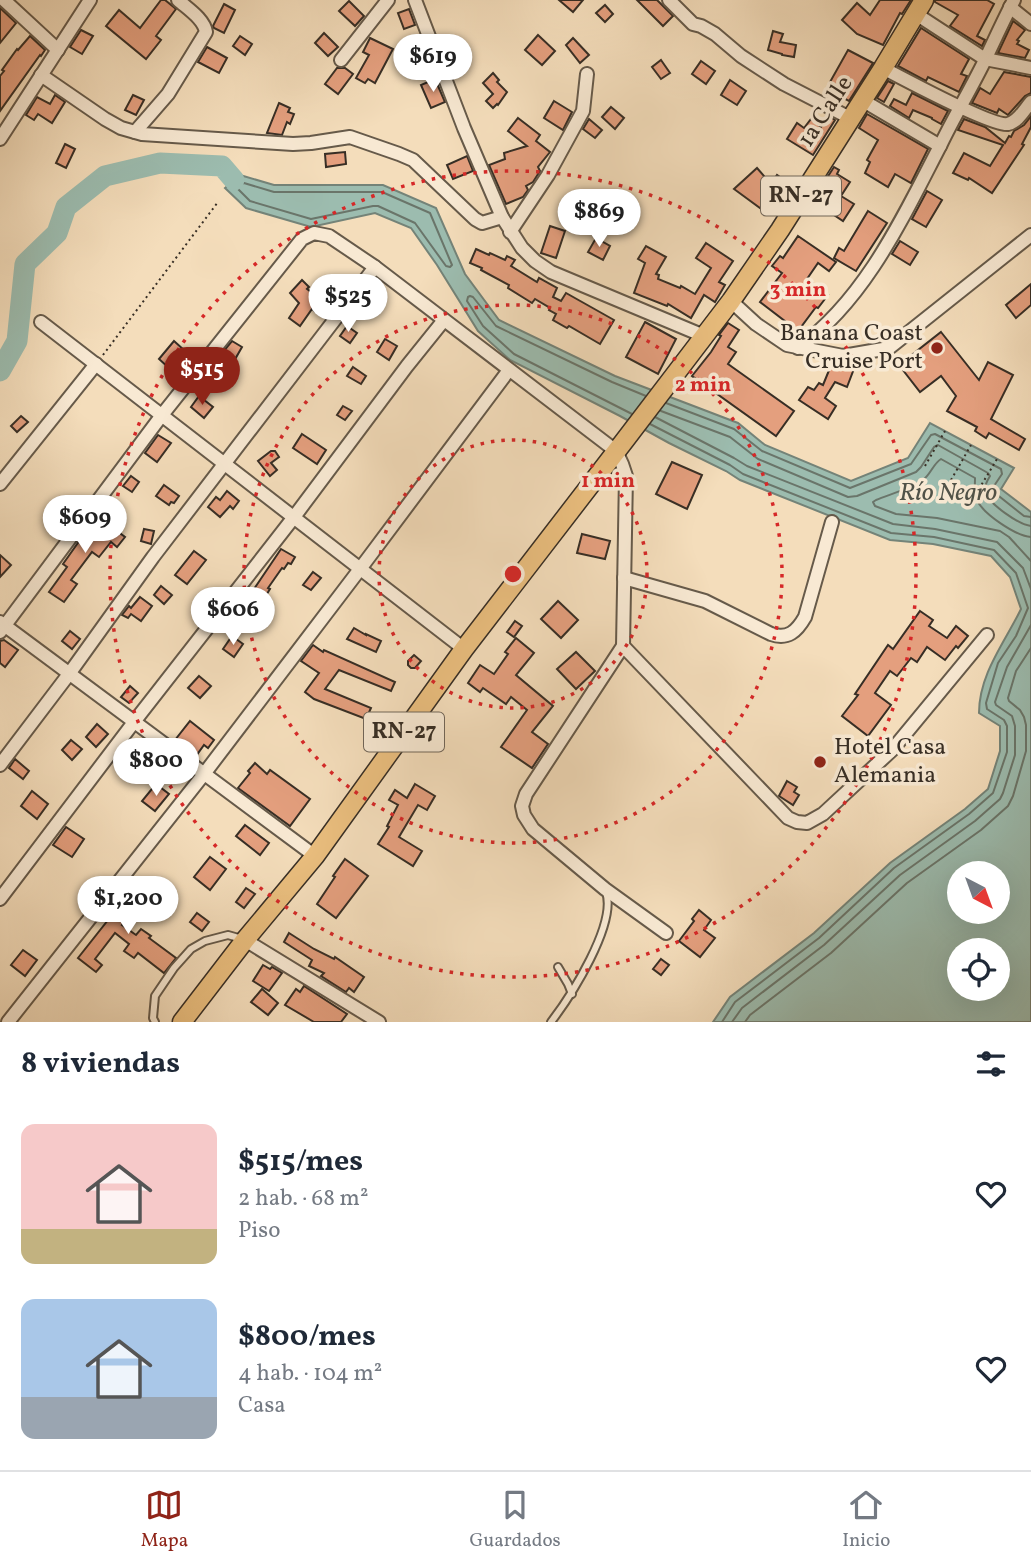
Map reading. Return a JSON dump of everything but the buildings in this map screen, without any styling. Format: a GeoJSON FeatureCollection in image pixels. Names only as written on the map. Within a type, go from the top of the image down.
{"type":"FeatureCollection","features":[{"type":"Feature","properties":{"kind":"main road","name":"1a Calle"},"geometry":{"type":"LineString","coordinates":[[621,446],[780,230],[920,7]]}},
{"type":"Feature","properties":{"kind":"main road","name":"RN-27"},"geometry":{"type":"LineString","coordinates":[[181,1022],[314,856],[464,649],[621,446]]}},
{"type":"Feature","properties":{"kind":"street"},"geometry":{"type":"LineString","coordinates":[[4,0],[58,50]]}},
{"type":"Feature","properties":{"kind":"street"},"geometry":{"type":"LineString","coordinates":[[0,139],[90,0]]}},
{"type":"Feature","properties":{"kind":"street"},"geometry":{"type":"LineString","coordinates":[[135,132],[168,94],[206,32],[203,22],[178,0]]}},
{"type":"Feature","properties":{"kind":"street"},"geometry":{"type":"LineString","coordinates":[[341,61],[388,0]]}},
{"type":"Feature","properties":{"kind":"street"},"geometry":{"type":"LineString","coordinates":[[428,0],[418,6],[464,128],[502,217],[528,254],[551,271],[704,336]]}},
{"type":"Feature","properties":{"kind":"street"},"geometry":{"type":"LineString","coordinates":[[669,0],[693,24],[715,34],[752,63],[785,84],[850,118]]}},
{"type":"Feature","properties":{"kind":"street"},"geometry":{"type":"LineString","coordinates":[[798,348],[815,336],[857,290],[891,240],[1012,4],[1031,24]]}},
{"type":"Feature","properties":{"kind":"street"},"geometry":{"type":"LineString","coordinates":[[920,7],[985,59],[1031,68]]}},
{"type":"Feature","properties":{"kind":"street"},"geometry":{"type":"LineString","coordinates":[[883,68],[1000,125],[1018,119],[1031,102]]}},
{"type":"Feature","properties":{"kind":"street"},"geometry":{"type":"LineString","coordinates":[[510,232],[548,175],[583,111],[587,74]]}},
{"type":"Feature","properties":{"kind":"street"},"geometry":{"type":"LineString","coordinates":[[41,75],[105,119],[121,128],[142,134],[293,144],[350,137],[365,141],[413,160],[475,219],[482,222],[502,217]]}},
{"type":"Feature","properties":{"kind":"street"},"geometry":{"type":"LineString","coordinates":[[862,100],[940,146]]}},
{"type":"Feature","properties":{"kind":"street"},"geometry":{"type":"LineString","coordinates":[[314,856],[2,627],[162,415],[302,239],[314,233],[329,236],[375,267],[509,370],[621,446],[626,476],[623,646],[526,794],[522,806],[523,815],[534,829],[605,889],[666,933]]}},
{"type":"Feature","properties":{"kind":"street"},"geometry":{"type":"LineString","coordinates":[[731,300],[756,324],[787,345],[843,356],[889,348],[1031,235]]}},
{"type":"Feature","properties":{"kind":"street"},"geometry":{"type":"LineString","coordinates":[[0,765],[153,557],[375,267]]}},
{"type":"Feature","properties":{"kind":"street"},"geometry":{"type":"LineString","coordinates":[[0,899],[444,320]]}},
{"type":"Feature","properties":{"kind":"street"},"geometry":{"type":"LineString","coordinates":[[41,322],[464,649]]}},
{"type":"Feature","properties":{"kind":"street"},"geometry":{"type":"LineString","coordinates":[[0,484],[96,364]]}},
{"type":"Feature","properties":{"kind":"street"},"geometry":{"type":"LineString","coordinates":[[8,1022],[204,774],[509,370]]}},
{"type":"Feature","properties":{"kind":"street"},"geometry":{"type":"LineString","coordinates":[[624,578],[705,601],[771,634],[788,636],[799,627],[804,617],[832,523]]}},
{"type":"Feature","properties":{"kind":"street"},"geometry":{"type":"LineString","coordinates":[[623,646],[788,818],[807,823],[823,814],[892,750],[986,635]]}},
{"type":"Feature","properties":{"kind":"street"},"geometry":{"type":"LineString","coordinates":[[245,940],[379,1022]]}},
{"type":"Feature","properties":{"kind":"lane"},"geometry":{"type":"LineString","coordinates":[[551,1022],[572,994],[586,968],[608,913],[609,900],[605,889]]}},
{"type":"Feature","properties":{"kind":"lane"},"geometry":{"type":"LineString","coordinates":[[155,1022],[155,996],[191,949],[205,941],[228,935],[245,940]]}},
{"type":"Feature","properties":{"kind":"lane"},"geometry":{"type":"LineString","coordinates":[[558,967],[572,994]]}},
{"type":"Feature","properties":{"kind":"path"},"geometry":{"type":"LineString","coordinates":[[96,364],[218,202]]}},
{"type":"Feature","properties":{"kind":"path"},"geometry":{"type":"LineString","coordinates":[[925,466],[944,431]]}},
{"type":"Feature","properties":{"kind":"path"},"geometry":{"type":"LineString","coordinates":[[951,480],[971,445]]}},
{"type":"Feature","properties":{"kind":"path"},"geometry":{"type":"LineString","coordinates":[[976,494],[997,459]]}},
{"type":"Feature","properties":{"kind":"water"},"geometry":{"type":"Polygon","coordinates":[[[240,175],[274,185],[383,185],[436,208],[465,274],[499,320],[615,376],[738,423],[765,445],[851,481],[908,458],[930,423],[1014,468],[1001,489],[1031,512],[1031,1022],[713,1022],[730,997],[814,933],[890,863],[965,809],[988,789],[1000,751],[1000,726],[979,713],[980,699],[988,672],[1021,609],[1010,577],[991,556],[933,544],[890,540],[740,480],[510,360],[478,331],[411,228],[375,213],[311,227],[246,208],[225,188],[240,175]]]}},
{"type":"Feature","properties":{"kind":"waterway","name":"Río Negro"},"geometry":{"type":"LineString","coordinates":[[0,371],[17,341],[25,264],[57,233],[66,207],[105,176],[160,163],[222,166],[234,180]]}},
{"type":"Feature","properties":{"kind":"place","name":"Banana Coast Cruise Port"},"geometry":{"type":"Point","coordinates":[937,348]}},
{"type":"Feature","properties":{"kind":"place","name":"Hotel Casa Alemania"},"geometry":{"type":"Point","coordinates":[820,762]}}]}
